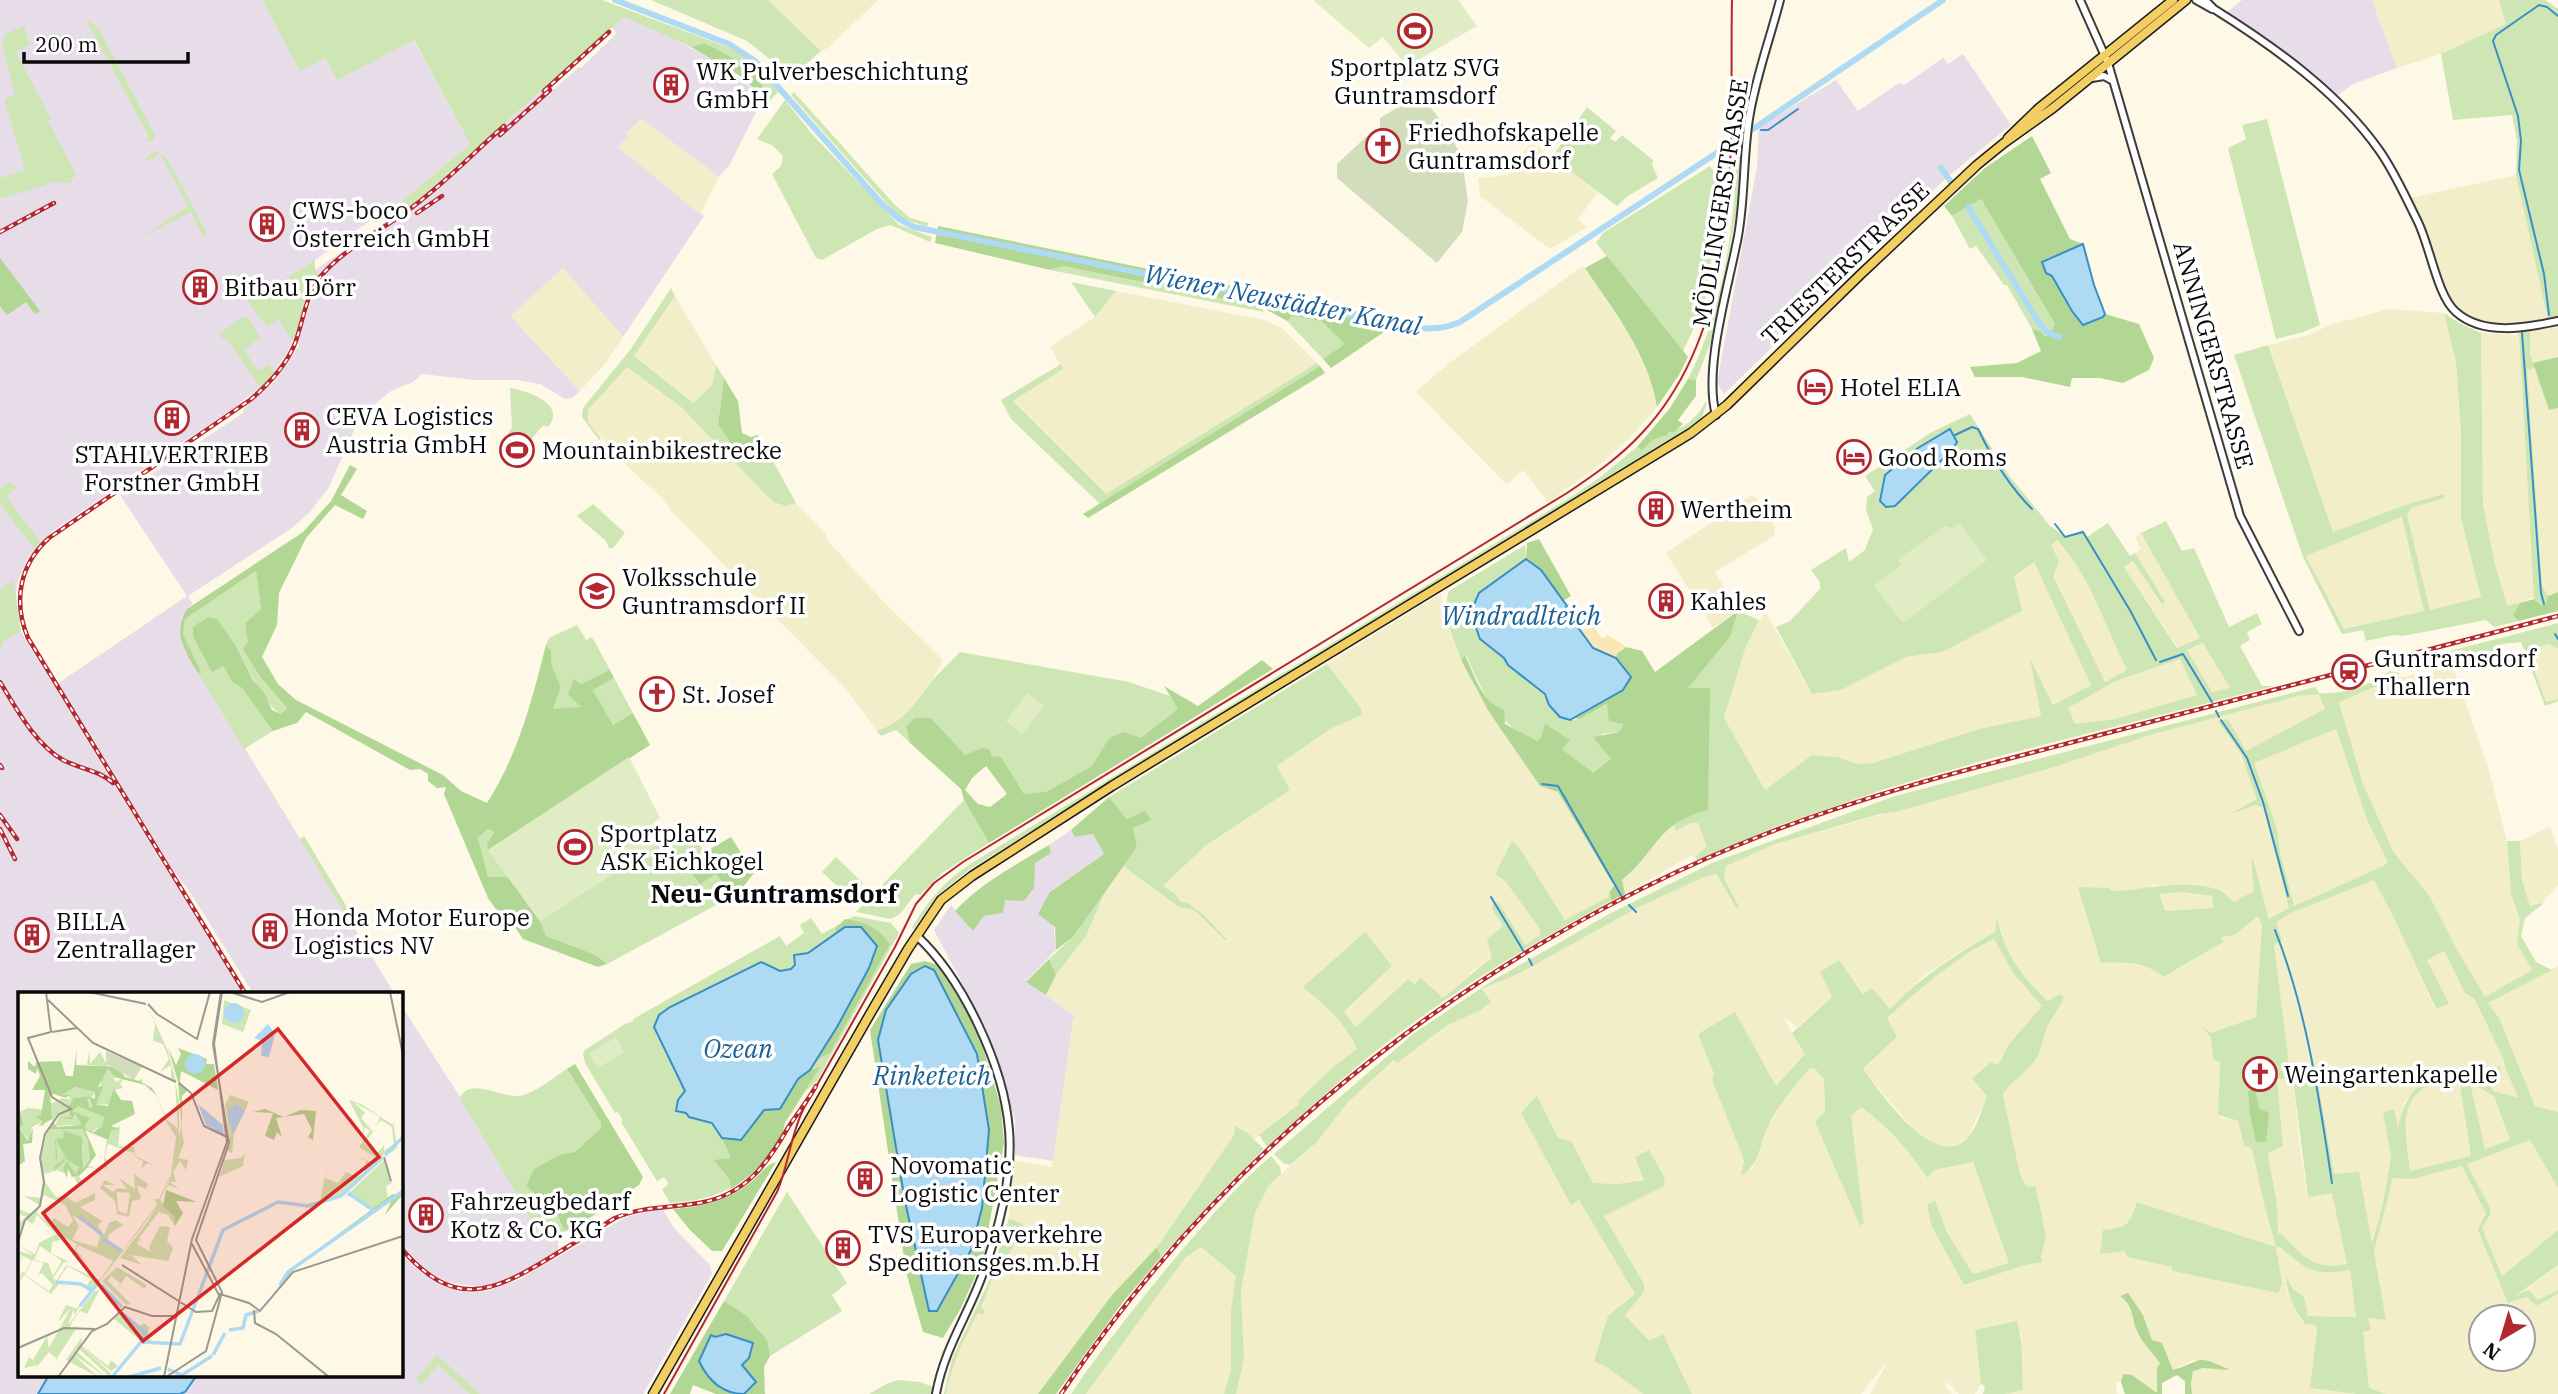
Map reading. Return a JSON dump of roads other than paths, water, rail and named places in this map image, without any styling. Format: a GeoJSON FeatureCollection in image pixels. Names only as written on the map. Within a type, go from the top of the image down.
{"type":"FeatureCollection","features":[{"type":"Feature","properties":{"kind":"main road","name":"TRIESTERSTRASSE"},"geometry":{"type":"LineString","coordinates":[[2004,143],[2091,78],[2107,59],[2173,0]]}},
{"type":"Feature","properties":{"kind":"main road","name":"TRIESTERSTRASSE"},"geometry":{"type":"LineString","coordinates":[[653,1394],[870,1014],[916,936],[941,900],[972,876],[1112,786],[1666,449],[1716,415],[1947,192],[2004,143],[2039,108],[2186,0]]}},
{"type":"Feature","properties":{"kind":"street","name":"MÖDLINGERSTRASSE"},"geometry":{"type":"LineString","coordinates":[[1716,415],[1711,393],[1713,362],[1745,191],[1749,122],[1780,0]]}},
{"type":"Feature","properties":{"kind":"street","name":"ANNINGERSTRASSE"},"geometry":{"type":"LineString","coordinates":[[2080,0],[2107,59],[2241,516],[2300,631]]}},
{"type":"Feature","properties":{"kind":"street"},"geometry":{"type":"LineString","coordinates":[[2196,0],[2214,9]]}},
{"type":"Feature","properties":{"kind":"street"},"geometry":{"type":"LineString","coordinates":[[2205,0],[2214,9],[2288,59],[2362,129],[2381,152],[2423,231],[2445,298],[2454,310],[2467,319],[2496,328],[2558,321]]}},
{"type":"Feature","properties":{"kind":"street"},"geometry":{"type":"LineString","coordinates":[[2091,78],[2101,76],[2113,81]]}},
{"type":"Feature","properties":{"kind":"street"},"geometry":{"type":"LineString","coordinates":[[916,936],[952,977],[981,1031],[995,1071],[1009,1131],[1004,1194],[992,1249],[982,1278],[946,1356],[936,1394]]}},
{"type":"Feature","properties":{"kind":"water"},"geometry":{"type":"Polygon","coordinates":[[[2083,244],[2105,314],[2083,325],[2052,276],[2046,273],[2042,262],[2083,244]]]}},
{"type":"Feature","properties":{"kind":"water"},"geometry":{"type":"Polygon","coordinates":[[[1950,429],[1957,442],[1953,449],[1895,506],[1886,507],[1880,501],[1885,475],[1918,448],[1950,429]]]}},
{"type":"Feature","properties":{"kind":"water","name":"Windradlteich"},"geometry":{"type":"Polygon","coordinates":[[[1526,559],[1541,570],[1593,648],[1616,658],[1631,677],[1623,690],[1570,720],[1560,717],[1549,705],[1545,694],[1480,639],[1474,622],[1472,609],[1479,593],[1526,559]]]}},
{"type":"Feature","properties":{"kind":"water","name":"Ozean"},"geometry":{"type":"Polygon","coordinates":[[[845,927],[861,927],[877,946],[869,968],[837,1027],[810,1070],[798,1079],[780,1109],[764,1110],[741,1140],[722,1138],[712,1123],[676,1111],[678,1100],[685,1091],[654,1027],[659,1015],[761,962],[780,971],[791,969],[795,965],[794,955],[808,953],[845,927]]]}},
{"type":"Feature","properties":{"kind":"water","name":"Rinketeich"},"geometry":{"type":"Polygon","coordinates":[[[925,966],[934,970],[977,1054],[989,1130],[982,1208],[971,1250],[937,1311],[929,1311],[905,1201],[878,1040],[886,1010],[911,974],[925,966]]]}},
{"type":"Feature","properties":{"kind":"water"},"geometry":{"type":"Polygon","coordinates":[[[726,1334],[753,1343],[749,1358],[742,1365],[756,1382],[744,1394],[722,1389],[699,1361],[711,1335],[715,1337],[726,1334]]]}},
{"type":"Feature","properties":{"kind":"water"},"geometry":{"type":"Polygon","coordinates":[[[48,1376],[196,1376],[185,1392],[180,1394],[38,1394],[48,1376]]]}},
{"type":"Feature","properties":{"kind":"waterway","name":"Wiener Neustädter Kanal"},"geometry":{"type":"LineString","coordinates":[[615,0],[729,44],[755,61],[881,203],[899,219],[914,227],[1413,328],[1443,327],[1460,322],[1943,0]]}},
{"type":"Feature","properties":{"kind":"waterway"},"geometry":{"type":"LineString","coordinates":[[2549,315],[2544,274],[2519,170],[2521,141],[2518,116],[2493,41],[2496,35],[2539,5],[2547,7],[2558,16]]}},
{"type":"Feature","properties":{"kind":"waterway"},"geometry":{"type":"LineString","coordinates":[[1761,130],[1768,130],[1798,109]]}},
{"type":"Feature","properties":{"kind":"waterway"},"geometry":{"type":"LineString","coordinates":[[1941,168],[1951,182]]}},
{"type":"Feature","properties":{"kind":"waterway"},"geometry":{"type":"LineString","coordinates":[[1968,207],[2039,323],[2047,332],[2059,337]]}},
{"type":"Feature","properties":{"kind":"waterway"},"geometry":{"type":"LineString","coordinates":[[2522,333],[2541,593],[2544,604]]}},
{"type":"Feature","properties":{"kind":"waterway"},"geometry":{"type":"LineString","coordinates":[[1955,435],[1972,427],[1978,429],[2002,471],[2032,509]]}},
{"type":"Feature","properties":{"kind":"waterway"},"geometry":{"type":"LineString","coordinates":[[2055,524],[2065,537],[2083,532],[2156,660]]}},
{"type":"Feature","properties":{"kind":"waterway"},"geometry":{"type":"LineString","coordinates":[[2555,634],[2558,639]]}},
{"type":"Feature","properties":{"kind":"waterway"},"geometry":{"type":"LineString","coordinates":[[2160,662],[2183,654],[2212,702]]}},
{"type":"Feature","properties":{"kind":"waterway"},"geometry":{"type":"LineString","coordinates":[[2216,711],[2219,717]]}},
{"type":"Feature","properties":{"kind":"waterway"},"geometry":{"type":"LineString","coordinates":[[2221,720],[2247,758],[2263,802],[2288,896]]}},
{"type":"Feature","properties":{"kind":"waterway"},"geometry":{"type":"LineString","coordinates":[[1542,784],[1558,786],[1622,897]]}},
{"type":"Feature","properties":{"kind":"waterway"},"geometry":{"type":"LineString","coordinates":[[1491,897],[1524,952]]}},
{"type":"Feature","properties":{"kind":"waterway"},"geometry":{"type":"LineString","coordinates":[[1629,905],[1636,912]]}},
{"type":"Feature","properties":{"kind":"waterway"},"geometry":{"type":"LineString","coordinates":[[2275,930],[2304,1023],[2332,1183]]}},
{"type":"Feature","properties":{"kind":"waterway"},"geometry":{"type":"LineString","coordinates":[[1529,959],[1532,965]]}},
{"type":"Feature","properties":{"kind":"tram line"},"geometry":{"type":"LineString","coordinates":[[664,1394],[777,1192],[804,1108],[895,947],[916,904],[934,883],[963,862],[1567,493],[1616,458],[1642,433],[1676,388],[1700,338],[1716,284],[1730,169],[1732,0]]}},
{"type":"Feature","properties":{"kind":"railway"},"geometry":{"type":"LineString","coordinates":[[544,91],[609,32]]}},
{"type":"Feature","properties":{"kind":"railway"},"geometry":{"type":"LineString","coordinates":[[500,135],[550,90]]}},
{"type":"Feature","properties":{"kind":"railway"},"geometry":{"type":"LineString","coordinates":[[244,992],[28,638],[23,624],[20,598],[25,572],[49,538],[250,400],[263,388],[281,369],[290,354],[308,301],[321,276],[330,266],[420,201],[504,126]]}},
{"type":"Feature","properties":{"kind":"railway"},"geometry":{"type":"LineString","coordinates":[[417,213],[442,196]]}},
{"type":"Feature","properties":{"kind":"railway"},"geometry":{"type":"LineString","coordinates":[[0,232],[54,203]]}},
{"type":"Feature","properties":{"kind":"railway"},"geometry":{"type":"LineString","coordinates":[[1061,1394],[1128,1302],[1203,1215],[1284,1134],[1372,1060],[1464,992],[1562,931],[1663,878],[1768,833],[1898,789],[2558,616]]}},
{"type":"Feature","properties":{"kind":"railway"},"geometry":{"type":"LineString","coordinates":[[0,682],[27,725],[44,745],[63,760],[102,775],[113,783]]}},
{"type":"Feature","properties":{"kind":"railway"},"geometry":{"type":"LineString","coordinates":[[0,815],[17,839]]}},
{"type":"Feature","properties":{"kind":"railway"},"geometry":{"type":"LineString","coordinates":[[0,829],[15,859]]}},
{"type":"Feature","properties":{"kind":"railway"},"geometry":{"type":"LineString","coordinates":[[402,1249],[438,1280],[455,1287],[473,1289],[510,1280],[625,1214],[699,1203],[730,1193],[763,1165],[816,1086]]}},
{"type":"Feature","properties":{"kind":"place","name":"Sportplatz SVG Guntramsdorf"},"geometry":{"type":"Point","coordinates":[1415,31]}},
{"type":"Feature","properties":{"kind":"place","name":"WK Pulverbeschichtung GmbH"},"geometry":{"type":"Point","coordinates":[671,85]}},
{"type":"Feature","properties":{"kind":"place","name":"Friedhofskapelle Guntramsdorf"},"geometry":{"type":"Point","coordinates":[1383,146]}},
{"type":"Feature","properties":{"kind":"place","name":"CWS-boco Österreich GmbH"},"geometry":{"type":"Point","coordinates":[267,224]}},
{"type":"Feature","properties":{"kind":"place","name":"Bitbau Dörr"},"geometry":{"type":"Point","coordinates":[200,287]}},
{"type":"Feature","properties":{"kind":"place","name":"Hotel ELIA"},"geometry":{"type":"Point","coordinates":[1815,387]}},
{"type":"Feature","properties":{"kind":"place","name":"STAHLVERTRIEB Forstner GmbH"},"geometry":{"type":"Point","coordinates":[172,418]}},
{"type":"Feature","properties":{"kind":"place","name":"CEVA Logistics Austria GmbH"},"geometry":{"type":"Point","coordinates":[302,430]}},
{"type":"Feature","properties":{"kind":"place","name":"Mountainbikestrecke"},"geometry":{"type":"Point","coordinates":[517,450]}},
{"type":"Feature","properties":{"kind":"place","name":"Good Roms"},"geometry":{"type":"Point","coordinates":[1854,457]}},
{"type":"Feature","properties":{"kind":"place","name":"Wertheim"},"geometry":{"type":"Point","coordinates":[1656,509]}},
{"type":"Feature","properties":{"kind":"place","name":"Volksschule Guntramsdorf II"},"geometry":{"type":"Point","coordinates":[597,591]}},
{"type":"Feature","properties":{"kind":"place","name":"Kahles"},"geometry":{"type":"Point","coordinates":[1666,601]}},
{"type":"Feature","properties":{"kind":"place","name":"Guntramsdorf Thallern"},"geometry":{"type":"Point","coordinates":[2349,672]}},
{"type":"Feature","properties":{"kind":"place","name":"St. Josef"},"geometry":{"type":"Point","coordinates":[657,694]}},
{"type":"Feature","properties":{"kind":"place","name":"Sportplatz ASK Eichkogel"},"geometry":{"type":"Point","coordinates":[575,847]}},
{"type":"Feature","properties":{"kind":"place","name":"Honda Motor Europe Logistics NV"},"geometry":{"type":"Point","coordinates":[270,931]}},
{"type":"Feature","properties":{"kind":"place","name":"BILLA Zentrallager"},"geometry":{"type":"Point","coordinates":[32,935]}},
{"type":"Feature","properties":{"kind":"place","name":"Weingartenkapelle"},"geometry":{"type":"Point","coordinates":[2260,1074]}},
{"type":"Feature","properties":{"kind":"place","name":"Novomatic Logistic Center"},"geometry":{"type":"Point","coordinates":[865,1179]}},
{"type":"Feature","properties":{"kind":"place","name":"Fahrzeugbedarf Kotz & Co. KG"},"geometry":{"type":"Point","coordinates":[426,1215]}},
{"type":"Feature","properties":{"kind":"place","name":"TVS Europaverkehre Speditionsges.m.b.H"},"geometry":{"type":"Point","coordinates":[843,1248]}},
{"type":"Feature","properties":{"kind":"district","name":"Neu-Guntramsdorf"},"geometry":{"type":"Point","coordinates":[774,893]}}]}
